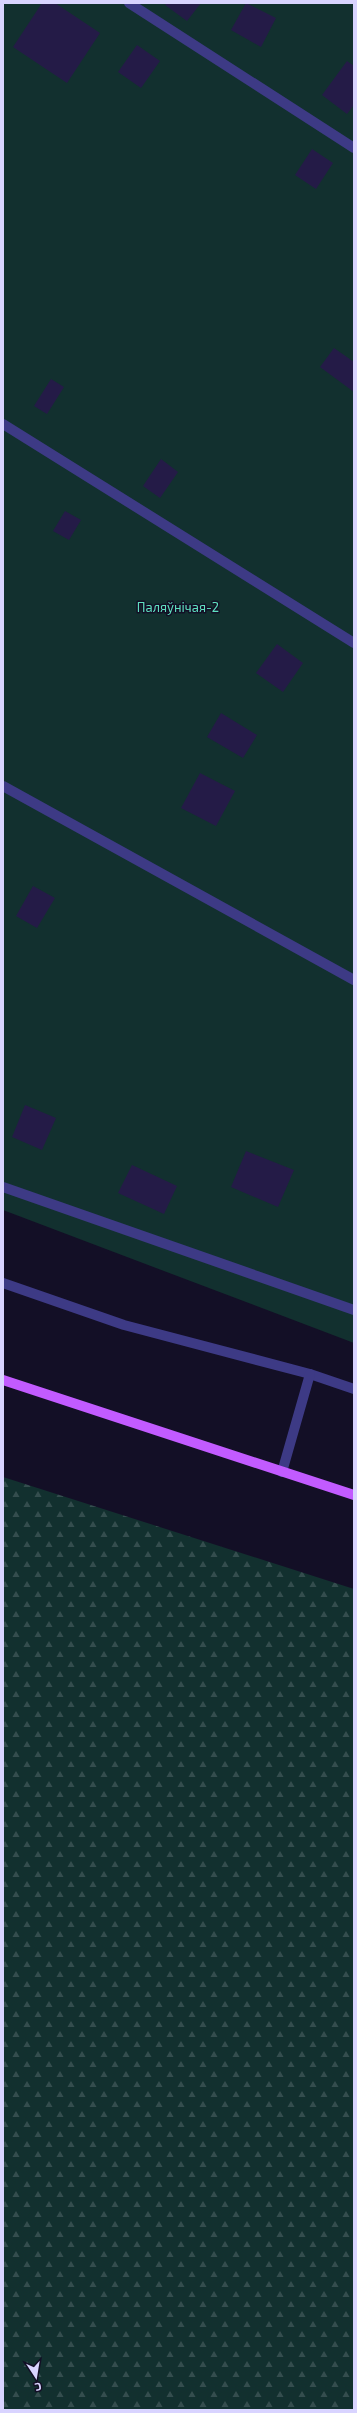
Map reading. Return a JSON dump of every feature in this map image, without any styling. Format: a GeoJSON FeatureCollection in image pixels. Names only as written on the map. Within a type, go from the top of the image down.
{"type":"FeatureCollection","features":[{"type":"Feature","properties":{"kind":"main road"},"geometry":{"type":"LineString","coordinates":[[3,1380],[354,1495]]}},
{"type":"Feature","properties":{"kind":"lane"},"geometry":{"type":"LineString","coordinates":[[129,3],[354,148]]}},
{"type":"Feature","properties":{"kind":"lane"},"geometry":{"type":"LineString","coordinates":[[3,424],[354,643]]}},
{"type":"Feature","properties":{"kind":"lane"},"geometry":{"type":"LineString","coordinates":[[3,786],[354,980]]}},
{"type":"Feature","properties":{"kind":"lane"},"geometry":{"type":"LineString","coordinates":[[3,1187],[354,1310]]}},
{"type":"Feature","properties":{"kind":"lane"},"geometry":{"type":"LineString","coordinates":[[3,1282],[124,1325],[310,1374],[354,1390]]}},
{"type":"Feature","properties":{"kind":"lane"},"geometry":{"type":"LineString","coordinates":[[282,1472],[310,1374]]}},
{"type":"Feature","properties":{"kind":"green space","name":"Паляўнічая-2"},"geometry":{"type":"Polygon","coordinates":[[[3,3],[354,3],[354,1343],[3,1210],[3,3]]]}},
{"type":"Feature","properties":{"kind":"green space"},"geometry":{"type":"Polygon","coordinates":[[[3,1477],[354,1589],[354,2410],[3,2410],[3,1477]]]}},
{"type":"Feature","properties":{"kind":"building"},"geometry":{"type":"Polygon","coordinates":[[[42,3],[55,3],[100,33],[67,83],[13,47],[42,3]]]}},
{"type":"Feature","properties":{"kind":"building"},"geometry":{"type":"Polygon","coordinates":[[[167,3],[201,3],[187,21],[165,5],[167,3]]]}},
{"type":"Feature","properties":{"kind":"building"},"geometry":{"type":"Polygon","coordinates":[[[246,3],[276,18],[261,47],[231,30],[246,3]]]}},
{"type":"Feature","properties":{"kind":"building"},"geometry":{"type":"Polygon","coordinates":[[[137,45],[160,61],[141,88],[118,72],[137,45]]]}},
{"type":"Feature","properties":{"kind":"building"},"geometry":{"type":"Polygon","coordinates":[[[347,61],[354,66],[354,105],[347,114],[322,95],[347,61]]]}},
{"type":"Feature","properties":{"kind":"building"},"geometry":{"type":"Polygon","coordinates":[[[312,149],[333,163],[316,189],[295,175],[312,149]]]}},
{"type":"Feature","properties":{"kind":"building"},"geometry":{"type":"Polygon","coordinates":[[[334,348],[354,362],[354,392],[320,367],[334,348]]]}},
{"type":"Feature","properties":{"kind":"building"},"geometry":{"type":"Polygon","coordinates":[[[51,379],[64,387],[47,414],[34,406],[51,379]]]}},
{"type":"Feature","properties":{"kind":"building"},"geometry":{"type":"Polygon","coordinates":[[[161,459],[178,472],[160,498],[143,486],[161,459]]]}},
{"type":"Feature","properties":{"kind":"building"},"geometry":{"type":"Polygon","coordinates":[[[65,511],[81,520],[69,540],[53,531],[65,511]]]}},
{"type":"Feature","properties":{"kind":"building"},"geometry":{"type":"Polygon","coordinates":[[[277,644],[303,663],[283,692],[256,673],[277,644]]]}},
{"type":"Feature","properties":{"kind":"building"},"geometry":{"type":"Polygon","coordinates":[[[221,713],[257,735],[243,758],[207,737],[221,713]]]}},
{"type":"Feature","properties":{"kind":"building"},"geometry":{"type":"Polygon","coordinates":[[[200,773],[235,791],[216,826],[181,808],[200,773]]]}},
{"type":"Feature","properties":{"kind":"building"},"geometry":{"type":"Polygon","coordinates":[[[33,886],[55,898],[37,928],[16,916],[33,886]]]}},
{"type":"Feature","properties":{"kind":"building"},"geometry":{"type":"Polygon","coordinates":[[[25,1105],[56,1118],[42,1150],[12,1137],[25,1105]]]}},
{"type":"Feature","properties":{"kind":"building"},"geometry":{"type":"Polygon","coordinates":[[[246,1151],[294,1170],[278,1207],[231,1187],[246,1151]]]}},
{"type":"Feature","properties":{"kind":"building"},"geometry":{"type":"Polygon","coordinates":[[[132,1165],[177,1186],[164,1214],[118,1193],[132,1165]]]}}]}
